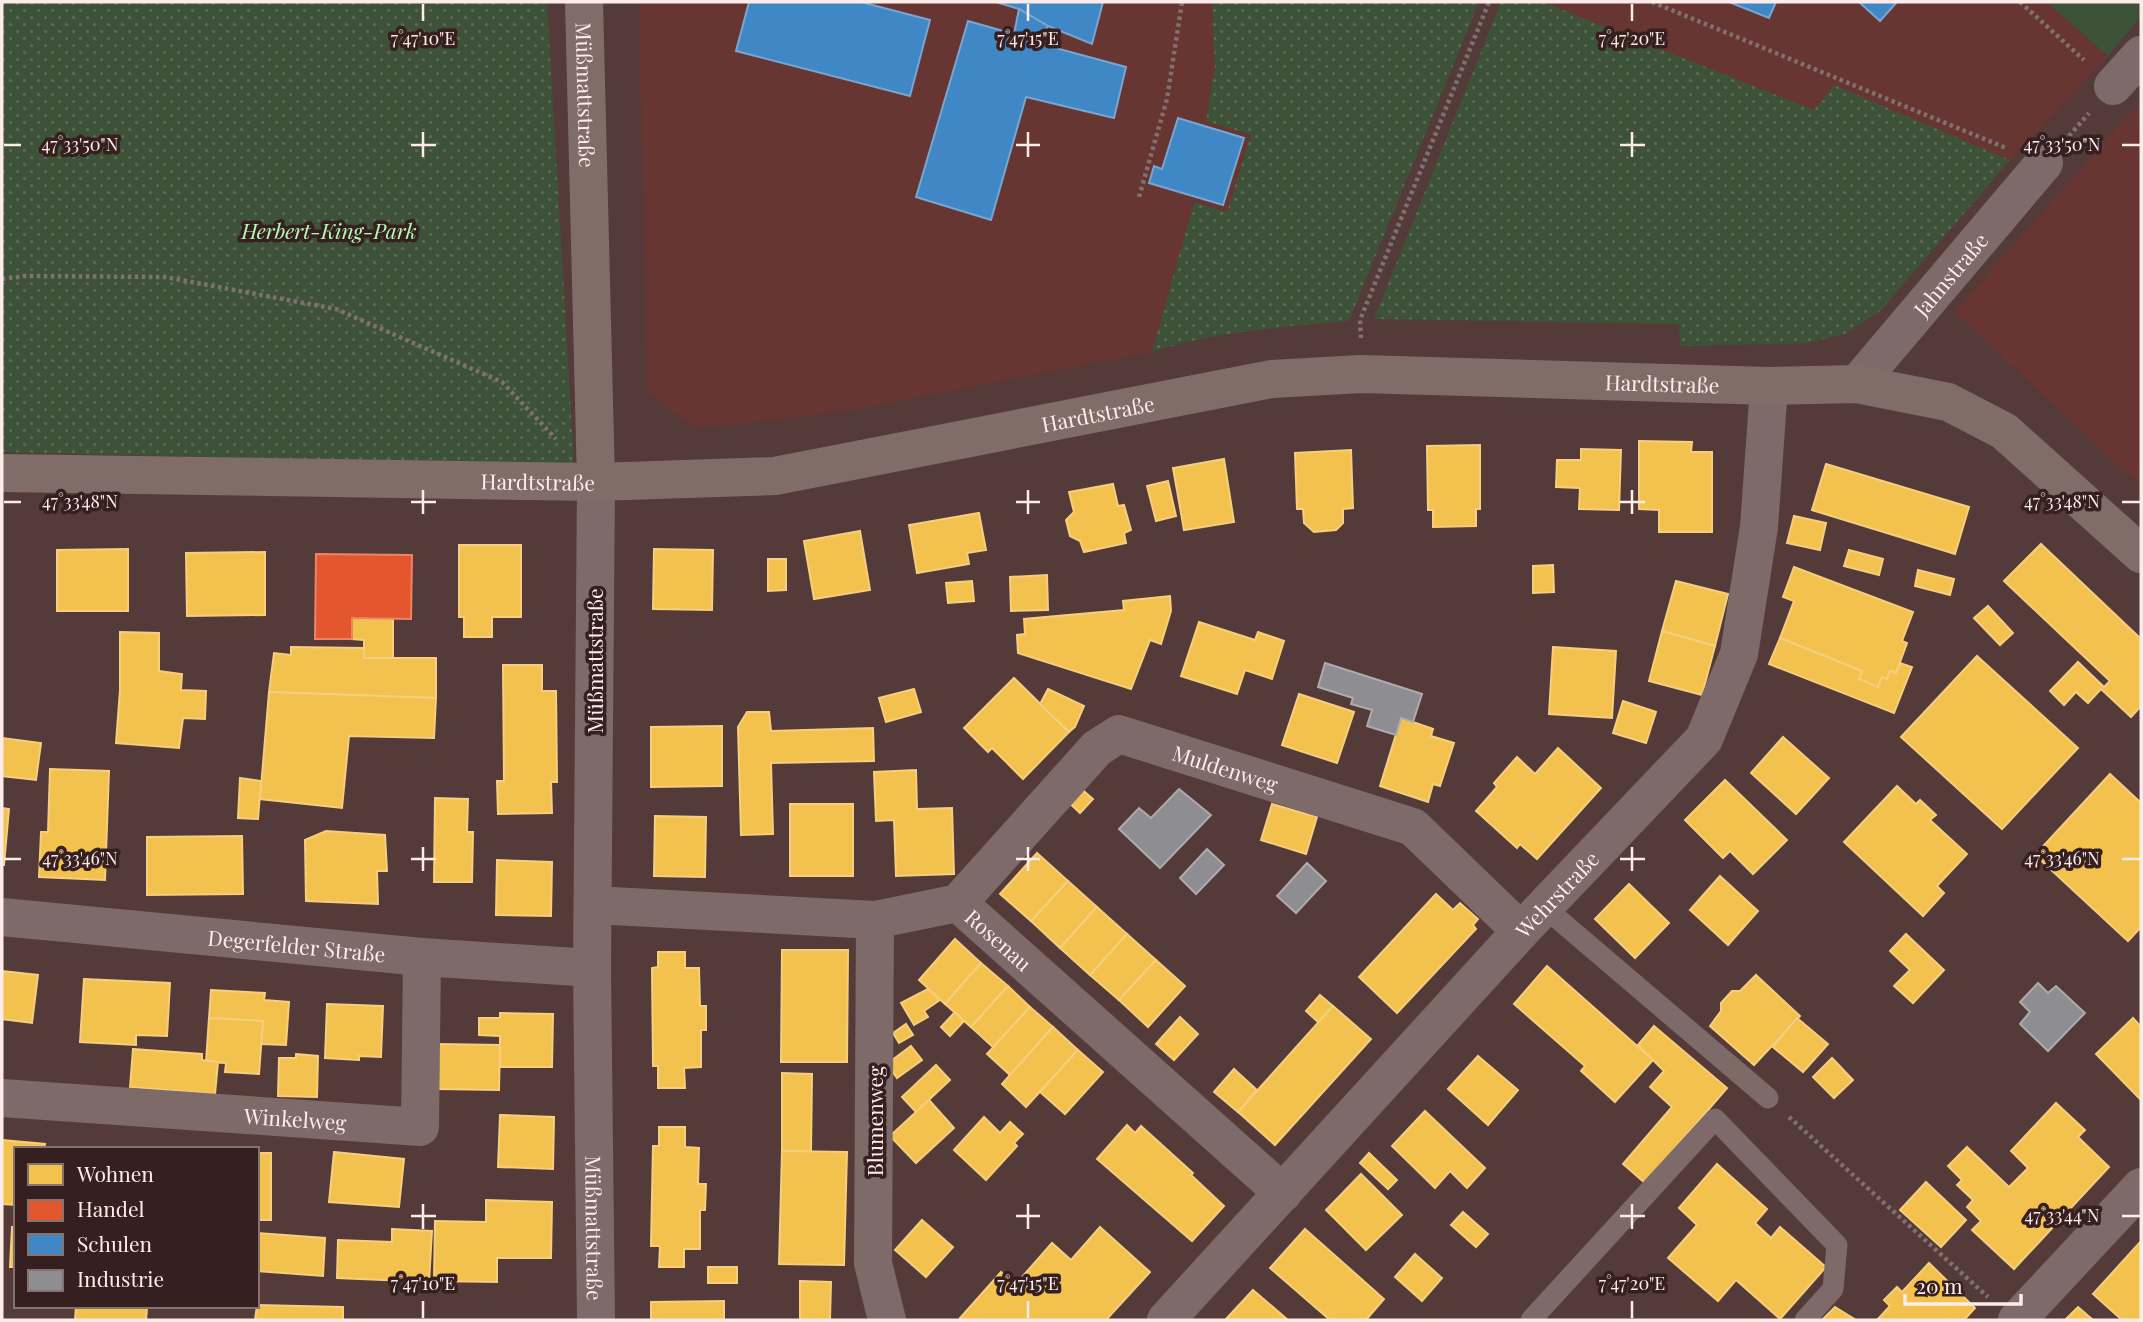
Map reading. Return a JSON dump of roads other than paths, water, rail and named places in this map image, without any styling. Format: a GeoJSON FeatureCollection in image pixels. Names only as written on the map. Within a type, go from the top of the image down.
{"type":"FeatureCollection","features":[{"type":"Feature","properties":{"kind":"street","name":"Müßmattstraße"},"geometry":{"type":"LineString","coordinates":[[584,2],[596,482],[592,968],[596,1320]]}},
{"type":"Feature","properties":{"kind":"street"},"geometry":{"type":"LineString","coordinates":[[2113,86],[2141,55]]}},
{"type":"Feature","properties":{"kind":"street","name":"Jahnstraße"},"geometry":{"type":"LineString","coordinates":[[1857,384],[2044,163]]}},
{"type":"Feature","properties":{"kind":"street","name":"Hardtstraße"},"geometry":{"type":"LineString","coordinates":[[2,473],[596,482],[775,476],[1272,379],[1361,373],[1769,386],[1857,384],[1948,402],[2004,431],[2141,554]]}},
{"type":"Feature","properties":{"kind":"street","name":"Wehrstraße"},"geometry":{"type":"LineString","coordinates":[[1166,1320],[1533,919],[1704,739],[1739,654],[1759,527],[1769,386]]}},
{"type":"Feature","properties":{"kind":"street","name":"Muldenweg"},"geometry":{"type":"LineString","coordinates":[[958,903],[1097,748],[1119,734],[1413,827],[1533,919]]}},
{"type":"Feature","properties":{"kind":"street","name":"Rosenau"},"geometry":{"type":"LineString","coordinates":[[593,905],[875,920],[958,903],[1283,1193]]}},
{"type":"Feature","properties":{"kind":"street","name":"Degerfelder Straße"},"geometry":{"type":"LineString","coordinates":[[2,917],[422,957],[592,968]]}},
{"type":"Feature","properties":{"kind":"street","name":"Blumenweg"},"geometry":{"type":"LineString","coordinates":[[875,920],[873,1263],[887,1320]]}},
{"type":"Feature","properties":{"kind":"street","name":"Winkelweg"},"geometry":{"type":"LineString","coordinates":[[2,1098],[420,1127],[422,957]]}},
{"type":"Feature","properties":{"kind":"street"},"geometry":{"type":"LineString","coordinates":[[2005,1311],[2141,1187]]}},
{"type":"Feature","properties":{"kind":"lane"},"geometry":{"type":"LineString","coordinates":[[1533,919],[1768,1098]]}},
{"type":"Feature","properties":{"kind":"lane"},"geometry":{"type":"LineString","coordinates":[[1531,1320],[1715,1119],[1837,1245],[1833,1289],[1805,1320]]}},
{"type":"Feature","properties":{"kind":"park label","name":"Herbert-King-Park"},"geometry":{"type":"Point","coordinates":[329,230]}}]}
